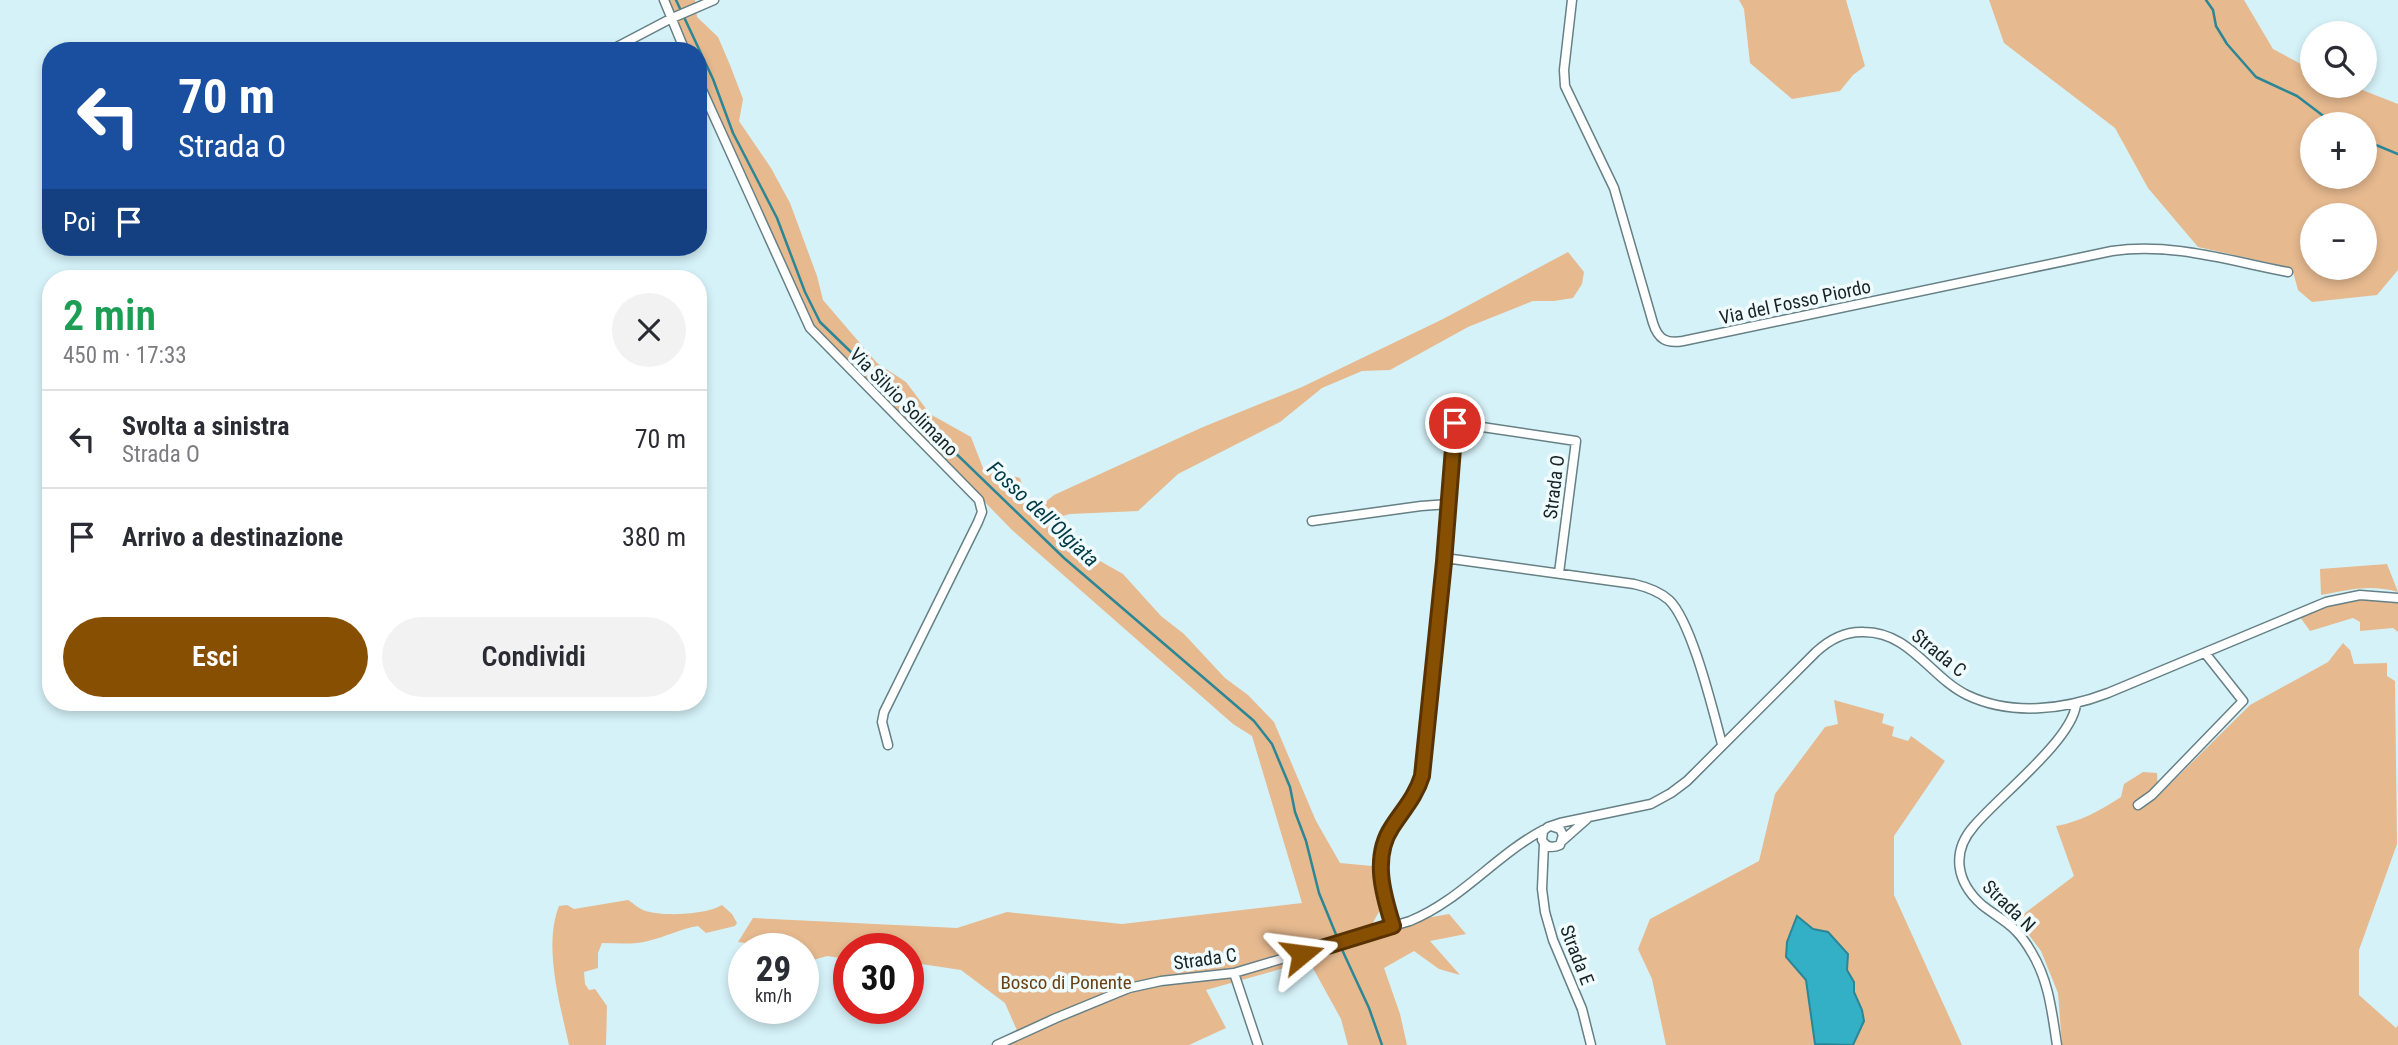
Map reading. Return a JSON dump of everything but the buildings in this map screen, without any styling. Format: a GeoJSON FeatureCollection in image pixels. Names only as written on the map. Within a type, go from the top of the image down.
{"type":"FeatureCollection","features":[{"type":"Feature","properties":{"kind":"street"},"geometry":{"type":"LineString","coordinates":[[664,0],[678,15],[683,42]]}},
{"type":"Feature","properties":{"kind":"street"},"geometry":{"type":"LineString","coordinates":[[626,42],[714,0]]}},
{"type":"Feature","properties":{"kind":"street","name":"Via del Fosso Piordo"},"geometry":{"type":"LineString","coordinates":[[1572,0],[1564,70],[1566,90],[1611,178],[1653,323],[1661,338],[1667,341],[1682,341],[2138,248],[2167,248],[2288,272]]}},
{"type":"Feature","properties":{"kind":"street","name":"Via Silvio Solimano"},"geometry":{"type":"LineString","coordinates":[[707,101],[810,328],[979,500],[981,506],[978,522],[884,712],[882,722],[888,745]]}},
{"type":"Feature","properties":{"kind":"street","name":"Strada O"},"geometry":{"type":"LineString","coordinates":[[1393,926],[1384,892],[1381,849],[1417,790],[1422,776],[1445,558],[1455,423],[1576,441],[1559,573]]}},
{"type":"Feature","properties":{"kind":"street"},"geometry":{"type":"LineString","coordinates":[[1312,521],[1449,504]]}},
{"type":"Feature","properties":{"kind":"street"},"geometry":{"type":"LineString","coordinates":[[1445,558],[1634,584],[1651,589],[1669,600],[1678,611],[1700,668],[1723,744]]}},
{"type":"Feature","properties":{"kind":"street","name":"Strada C"},"geometry":{"type":"LineString","coordinates":[[997,1045],[1129,988],[1161,981],[1234,974],[1418,918],[1524,841],[1548,827],[1643,807],[1661,800],[1687,780],[1816,652],[1836,637],[1854,632],[1877,632],[1897,639],[1949,684],[1979,700],[2015,707],[2054,708],[2077,705],[2334,600],[2360,595],[2398,598]]}},
{"type":"Feature","properties":{"kind":"street"},"geometry":{"type":"LineString","coordinates":[[2138,804],[2152,795],[2243,701],[2205,653]]}},
{"type":"Feature","properties":{"kind":"street","name":"Strada N"},"geometry":{"type":"LineString","coordinates":[[2057,1045],[2048,992],[2039,965],[2016,931],[1983,906],[1971,892],[1960,870],[1958,856],[1963,841],[1972,828],[2070,724],[2077,705]]}},
{"type":"Feature","properties":{"kind":"street"},"geometry":{"type":"LineString","coordinates":[[1544,874],[1548,861],[1561,843],[1589,817]]}},
{"type":"Feature","properties":{"kind":"street"},"geometry":{"type":"LineString","coordinates":[[1543,842],[1542,834],[1548,827],[1557,827],[1562,832],[1561,843]]}},
{"type":"Feature","properties":{"kind":"street"},"geometry":{"type":"LineString","coordinates":[[1524,841],[1543,842],[1552,847],[1561,843]]}},
{"type":"Feature","properties":{"kind":"street","name":"Strada E"},"geometry":{"type":"LineString","coordinates":[[1543,842],[1542,895],[1549,927],[1582,1009],[1591,1045]]}},
{"type":"Feature","properties":{"kind":"street"},"geometry":{"type":"LineString","coordinates":[[1234,974],[1258,1045]]}},
{"type":"Feature","properties":{"kind":"green space","name":"Bosco di Ponente"},"geometry":{"type":"Polygon","coordinates":[[[668,0],[695,0],[697,17],[718,37],[743,99],[739,121],[771,168],[790,203],[823,300],[877,363],[906,382],[930,414],[971,437],[983,468],[1020,478],[1027,502],[1037,509],[1054,495],[1203,427],[1302,387],[1443,319],[1568,252],[1584,272],[1582,284],[1573,298],[1533,301],[1468,327],[1390,370],[1362,371],[1322,388],[1280,422],[1178,474],[1138,511],[1070,514],[1052,519],[1068,536],[1100,561],[1123,574],[1161,616],[1184,634],[1225,678],[1248,695],[1274,722],[1316,821],[1340,863],[1372,866],[1381,908],[1370,928],[1449,914],[1466,934],[1430,941],[1460,975],[1439,969],[1414,951],[1384,968],[1400,1014],[1407,1045],[1348,1045],[1341,1019],[1309,961],[1206,990],[1226,1028],[1189,1045],[998,1045],[1019,1035],[1005,1003],[961,970],[924,964],[924,933],[833,933],[833,957],[819,958],[819,933],[744,933],[753,918],[957,928],[1007,912],[1122,924],[1302,903],[1252,736],[1233,724],[1011,529],[814,326],[707,92],[707,42],[685,42],[668,0]]]}},
{"type":"Feature","properties":{"kind":"green space"},"geometry":{"type":"Polygon","coordinates":[[[1739,0],[1846,0],[1865,66],[1853,75],[1840,91],[1792,99],[1750,63],[1744,9],[1739,0]]]}},
{"type":"Feature","properties":{"kind":"green space"},"geometry":{"type":"Polygon","coordinates":[[[1989,0],[2244,0],[2273,49],[2300,64],[2300,98],[2377,98],[2377,96],[2398,104],[2398,270],[2377,295],[2312,302],[2298,290],[2292,268],[2198,247],[2148,188],[2115,128],[2004,43],[1989,0]]]}},
{"type":"Feature","properties":{"kind":"green space"},"geometry":{"type":"Polygon","coordinates":[[[2387,564],[2398,592],[2369,588],[2321,595],[2320,569],[2387,564]]]}},
{"type":"Feature","properties":{"kind":"green space"},"geometry":{"type":"Polygon","coordinates":[[[2360,598],[2398,603],[2398,632],[2393,628],[2360,631],[2360,622],[2353,618],[2310,631],[2300,617],[2327,606],[2360,598]]]}},
{"type":"Feature","properties":{"kind":"green space"},"geometry":{"type":"Polygon","coordinates":[[[2343,643],[2350,650],[2354,664],[2387,663],[2387,676],[2395,681],[2397,844],[2359,950],[2359,995],[2396,1028],[2398,1025],[2398,1045],[2062,1045],[2058,993],[2041,951],[2017,919],[2074,876],[2056,826],[2082,818],[2113,802],[2121,797],[2124,784],[2143,772],[2157,773],[2158,796],[2250,705],[2328,662],[2343,643]]]}},
{"type":"Feature","properties":{"kind":"green space"},"geometry":{"type":"Polygon","coordinates":[[[1834,700],[1884,714],[1882,723],[1894,727],[1892,736],[1908,741],[1911,736],[1945,761],[1894,836],[1894,895],[1962,1045],[1666,1045],[1652,979],[1638,949],[1650,919],[1759,861],[1775,794],[1825,727],[1838,724],[1834,700]]]}},
{"type":"Feature","properties":{"kind":"green space"},"geometry":{"type":"Polygon","coordinates":[[[628,900],[643,910],[660,914],[695,913],[722,905],[737,923],[735,926],[706,933],[698,926],[642,942],[602,943],[598,953],[598,968],[584,972],[585,984],[589,990],[595,989],[607,1006],[606,1045],[569,1045],[553,957],[554,922],[559,906],[567,905],[574,909],[628,900]]]}},
{"type":"Feature","properties":{"kind":"water"},"geometry":{"type":"Polygon","coordinates":[[[1797,916],[1813,929],[1828,932],[1848,954],[1847,970],[1854,982],[1854,992],[1864,1021],[1853,1045],[1815,1044],[1806,980],[1786,957],[1787,942],[1797,916]]]}},
{"type":"Feature","properties":{"kind":"waterway","name":"Fosso dell’Olgiata"},"geometry":{"type":"LineString","coordinates":[[676,0],[696,42]]}},
{"type":"Feature","properties":{"kind":"waterway"},"geometry":{"type":"LineString","coordinates":[[2206,0],[2213,10],[2216,26],[2227,44],[2256,77],[2297,96],[2318,112]]}},
{"type":"Feature","properties":{"kind":"waterway","name":"Fosso dell’Olgiata"},"geometry":{"type":"LineString","coordinates":[[707,66],[733,133],[777,218],[805,292],[820,322],[1064,558],[1254,721],[1272,744],[1290,787],[1319,893],[1369,1008],[1382,1045]]}},
{"type":"Feature","properties":{"kind":"waterway"},"geometry":{"type":"LineString","coordinates":[[2377,145],[2398,154]]}},
{"type":"Feature","properties":{"kind":"route"},"geometry":{"type":"LineString","coordinates":[[1302,954],[1393,926],[1384,892],[1381,849],[1387,834],[1415,794],[1422,776],[1455,423]]}}]}
